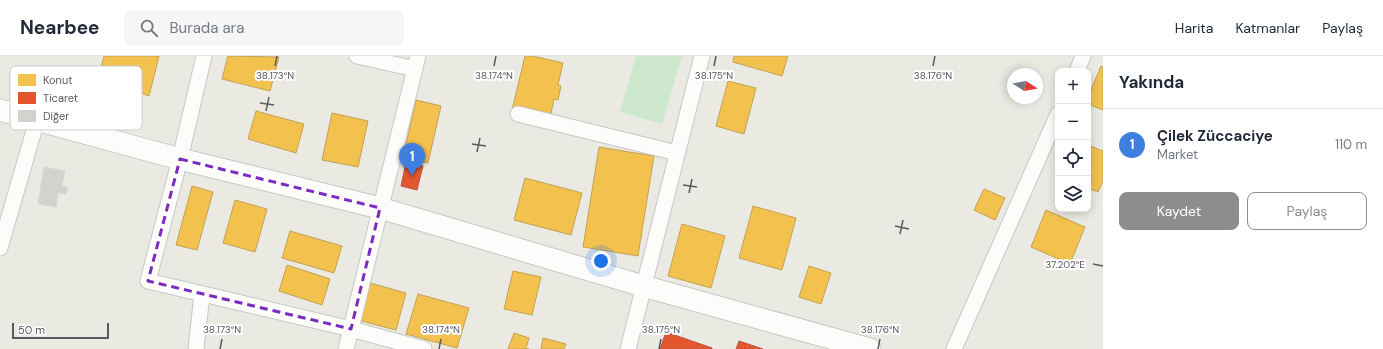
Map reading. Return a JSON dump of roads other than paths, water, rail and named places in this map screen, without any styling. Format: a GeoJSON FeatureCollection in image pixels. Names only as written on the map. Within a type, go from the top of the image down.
{"type":"FeatureCollection","features":[{"type":"Feature","properties":{"kind":"main road"},"geometry":{"type":"LineString","coordinates":[[0,110],[10,113]]}},
{"type":"Feature","properties":{"kind":"main road"},"geometry":{"type":"LineString","coordinates":[[74,130],[180,159],[380,208],[643,286],[870,349]]}},
{"type":"Feature","properties":{"kind":"street"},"geometry":{"type":"LineString","coordinates":[[204,56],[180,159],[148,281],[351,329],[424,349]]}},
{"type":"Feature","properties":{"kind":"street"},"geometry":{"type":"LineString","coordinates":[[346,349],[417,62],[357,56]]}},
{"type":"Feature","properties":{"kind":"street"},"geometry":{"type":"LineString","coordinates":[[628,349],[702,56]]}},
{"type":"Feature","properties":{"kind":"street"},"geometry":{"type":"LineString","coordinates":[[1078,68],[1083,56]]}},
{"type":"Feature","properties":{"kind":"street"},"geometry":{"type":"LineString","coordinates":[[518,114],[677,153]]}},
{"type":"Feature","properties":{"kind":"street"},"geometry":{"type":"LineString","coordinates":[[954,349],[1055,121]]}},
{"type":"Feature","properties":{"kind":"street"},"geometry":{"type":"LineString","coordinates":[[0,248],[3,223],[34,130]]}},
{"type":"Feature","properties":{"kind":"street"},"geometry":{"type":"LineString","coordinates":[[196,349],[202,294]]}},
{"type":"Feature","properties":{"kind":"place","name":"Çilek Züccaciye"},"geometry":{"type":"Point","coordinates":[412,176]}}]}
